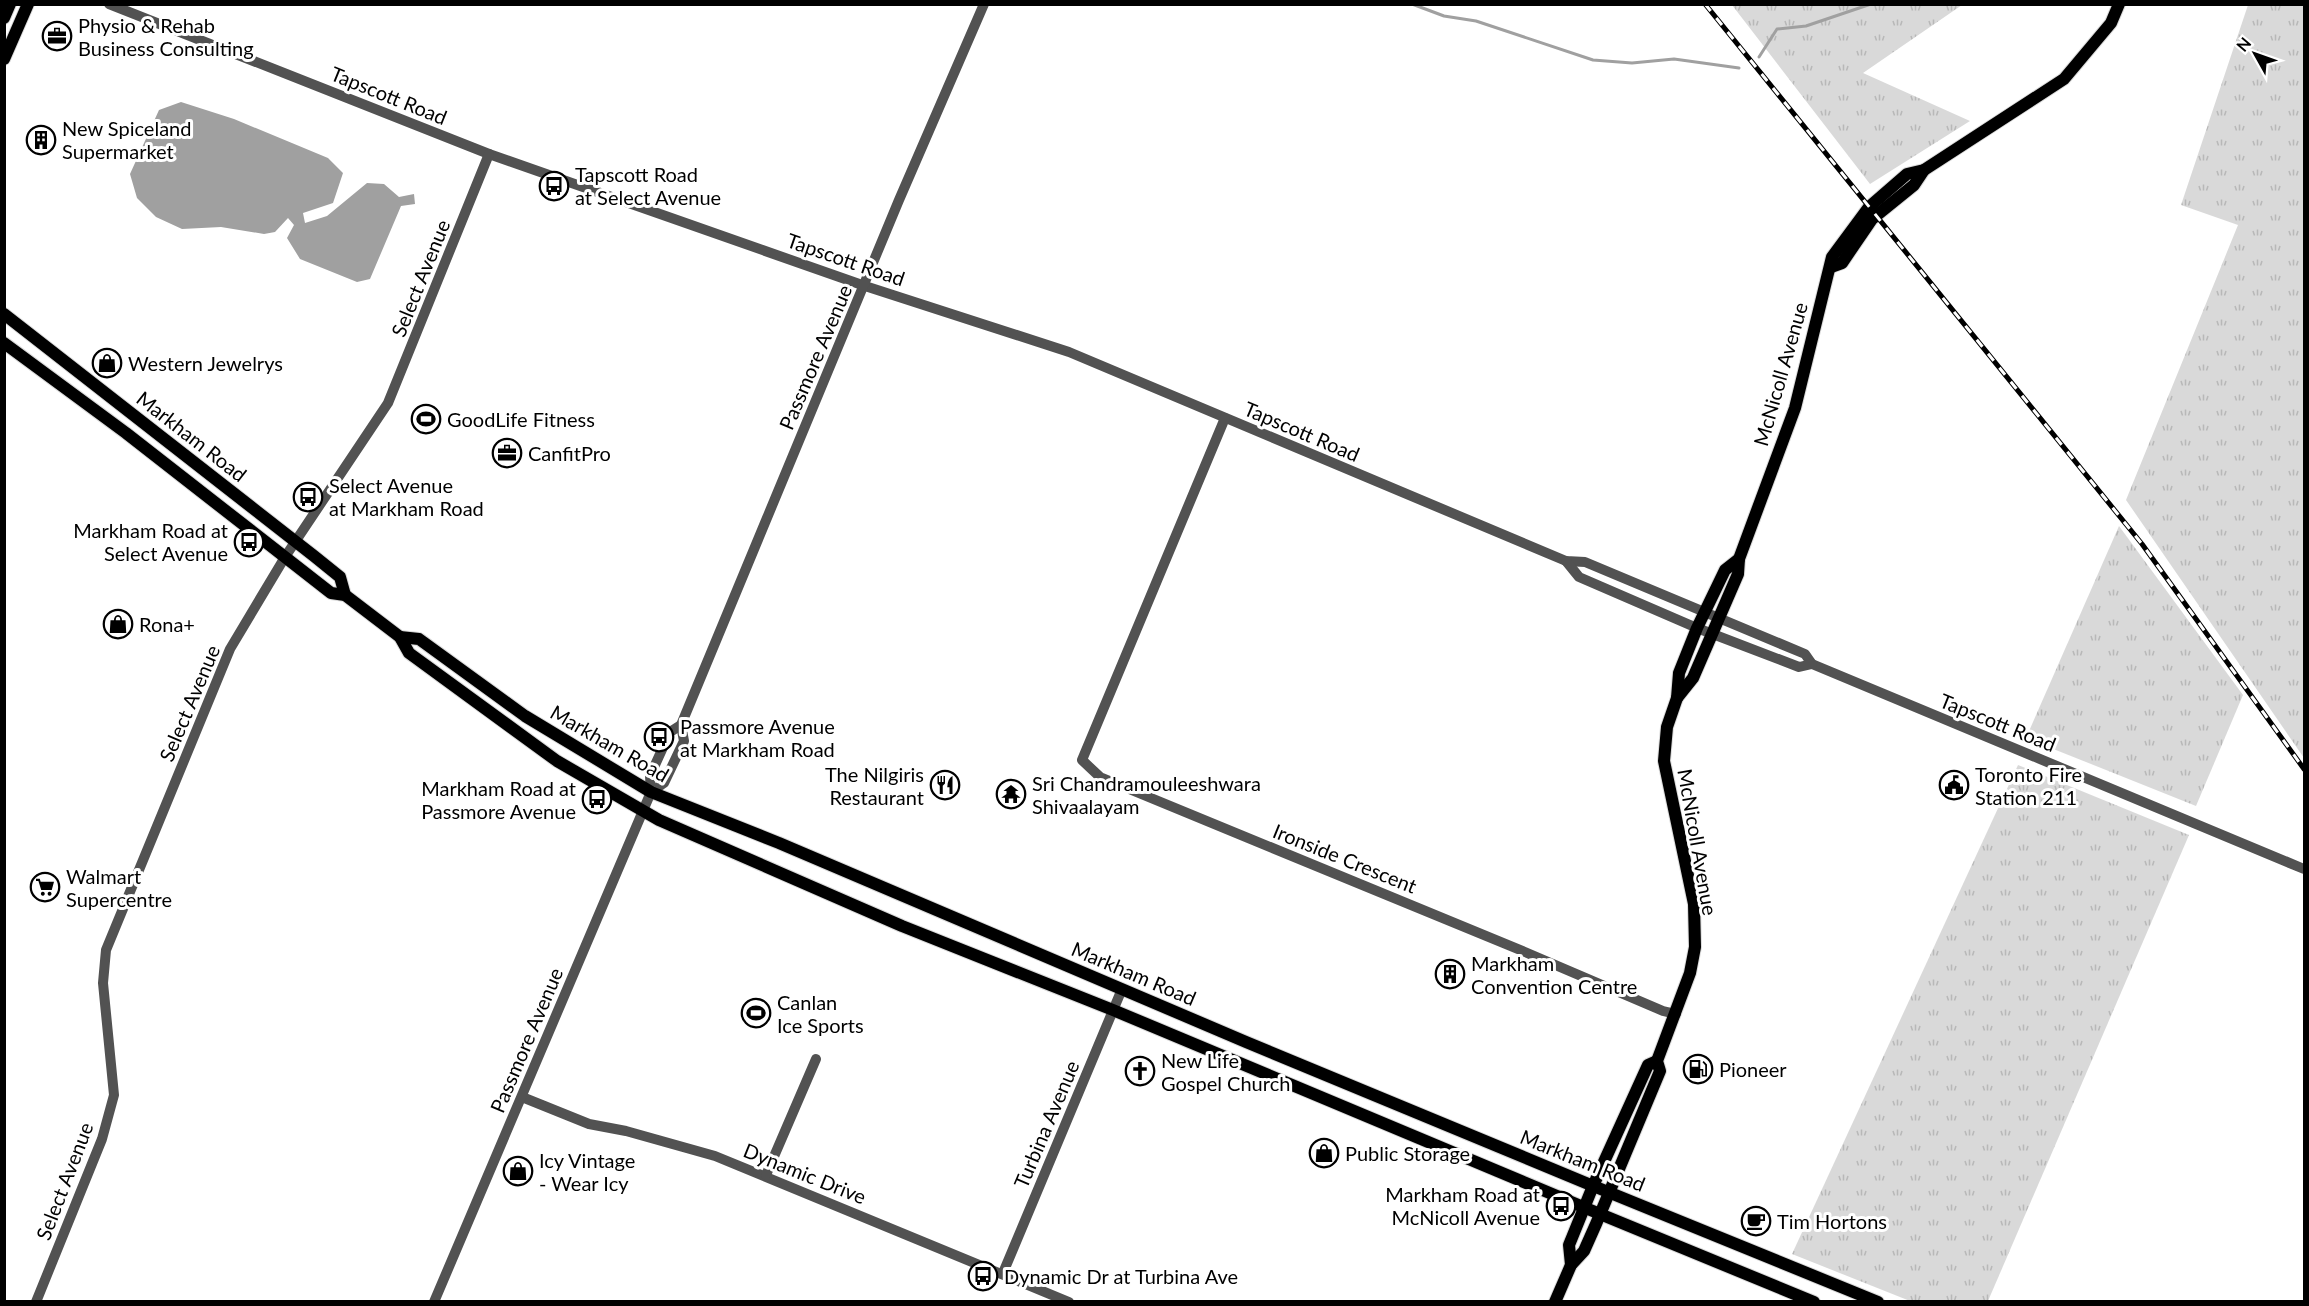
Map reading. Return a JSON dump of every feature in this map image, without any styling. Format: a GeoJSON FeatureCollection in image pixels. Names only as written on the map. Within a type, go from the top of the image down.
{"type":"FeatureCollection","features":[{"type":"Feature","properties":{"kind":"main road"},"geometry":{"type":"LineString","coordinates":[[4,18],[10,4]]}},
{"type":"Feature","properties":{"kind":"main road"},"geometry":{"type":"LineString","coordinates":[[4,59],[28,4]]}},
{"type":"Feature","properties":{"kind":"main road","name":"McNicoll Avenue"},"geometry":{"type":"LineString","coordinates":[[1677,698],[1693,678],[1738,574],[1739,559],[1795,408],[1831,267],[1842,263],[1875,215],[1914,185],[1924,170],[2064,79],[2111,23],[2120,4]]}},
{"type":"Feature","properties":{"kind":"main road","name":"Markham Road"},"geometry":{"type":"LineString","coordinates":[[4,314],[297,541],[340,577],[345,595]]}},
{"type":"Feature","properties":{"kind":"main road","name":"Markham Road"},"geometry":{"type":"LineString","coordinates":[[4,343],[98,412],[331,593],[345,595],[400,637],[409,653],[557,761],[643,811],[902,926],[1113,1010],[1814,1302]]}},
{"type":"Feature","properties":{"kind":"main road","name":"McNicoll Avenue"},"geometry":{"type":"LineString","coordinates":[[1555,1302],[1571,1265],[1584,1251],[1660,1071],[1657,1061],[1690,973],[1695,947],[1694,904],[1664,761],[1667,727],[1677,698],[1679,673],[1697,628],[1725,570],[1739,559]]}},
{"type":"Feature","properties":{"kind":"main road","name":"Markham Road"},"geometry":{"type":"LineString","coordinates":[[400,637],[419,639],[525,716],[651,792],[768,839],[1609,1193],[1878,1302]]}},
{"type":"Feature","properties":{"kind":"main road","name":"McNicoll Avenue"},"geometry":{"type":"LineString","coordinates":[[1571,1265],[1569,1245],[1593,1186],[1648,1065],[1657,1061]]}},
{"type":"Feature","properties":{"kind":"street","name":"Tapscott Road"},"geometry":{"type":"LineString","coordinates":[[109,4],[489,154],[865,286],[1070,352],[1566,561],[1585,562],[1805,654],[1812,664],[2304,869]]}},
{"type":"Feature","properties":{"kind":"street","name":"Passmore Avenue"},"geometry":{"type":"LineString","coordinates":[[651,792],[664,783],[684,741],[681,725],[899,200],[984,4]]}},
{"type":"Feature","properties":{"kind":"street","name":"Select Avenue"},"geometry":{"type":"LineString","coordinates":[[36,1302],[102,1139],[114,1095],[103,983],[106,950],[230,649],[285,557],[388,403],[489,154]]}},
{"type":"Feature","properties":{"kind":"street","name":"Ironside Crescent"},"geometry":{"type":"LineString","coordinates":[[1225,418],[1082,759],[1100,777],[1663,1011],[1676,1014]]}},
{"type":"Feature","properties":{"kind":"street","name":"Tapscott Road"},"geometry":{"type":"LineString","coordinates":[[1566,561],[1579,577],[1697,628],[1799,667],[1812,664]]}},
{"type":"Feature","properties":{"kind":"street","name":"Passmore Avenue"},"geometry":{"type":"LineString","coordinates":[[434,1302],[651,792],[650,776],[670,732],[681,725]]}},
{"type":"Feature","properties":{"kind":"street","name":"Turbina Avenue"},"geometry":{"type":"LineString","coordinates":[[1003,1273],[1122,989]]}},
{"type":"Feature","properties":{"kind":"street"},"geometry":{"type":"LineString","coordinates":[[766,1175],[816,1059]]}},
{"type":"Feature","properties":{"kind":"street","name":"Dynamic Drive"},"geometry":{"type":"LineString","coordinates":[[522,1097],[589,1124],[626,1131],[715,1156],[766,1175],[1069,1302]]}},
{"type":"Feature","properties":{"kind":"green space"},"geometry":{"type":"Polygon","coordinates":[[[1732,5],[1962,5],[1863,73],[1970,121],[1870,184],[1732,5]]]}},
{"type":"Feature","properties":{"kind":"green space"},"geometry":{"type":"Polygon","coordinates":[[[2248,5],[2304,5],[2304,758],[2126,500],[2238,225],[2181,205],[2248,5]]]}},
{"type":"Feature","properties":{"kind":"green space"},"geometry":{"type":"Polygon","coordinates":[[[2119,526],[2243,695],[2196,806],[2026,738],[2119,526]]]}},
{"type":"Feature","properties":{"kind":"green space"},"geometry":{"type":"Polygon","coordinates":[[[2018,765],[2189,835],[1988,1301],[1910,1301],[1792,1254],[2018,765]]]}},
{"type":"Feature","properties":{"kind":"shaded area"},"geometry":{"type":"Polygon","coordinates":[[[181,102],[234,119],[328,158],[343,173],[333,203],[303,213],[305,223],[327,216],[367,183],[384,184],[399,197],[414,194],[415,204],[401,206],[370,279],[357,282],[300,259],[287,238],[294,225],[288,218],[275,232],[264,234],[221,227],[182,229],[156,217],[137,198],[130,174],[159,110],[181,102]]]}},
{"type":"Feature","properties":{"kind":"waterway"},"geometry":{"type":"LineString","coordinates":[[1412,4],[1444,16],[1476,21],[1593,60],[1632,63],[1674,59],[1739,68]]}},
{"type":"Feature","properties":{"kind":"waterway"},"geometry":{"type":"LineString","coordinates":[[1759,57],[1777,29],[1806,26],[1871,4]]}},
{"type":"Feature","properties":{"kind":"railway"},"geometry":{"type":"LineString","coordinates":[[1705,4],[2142,544],[2304,769]]}},
{"type":"Feature","properties":{"kind":"place","name":"Physio & Rehab Business Consulting"},"geometry":{"type":"Point","coordinates":[57,36]}},
{"type":"Feature","properties":{"kind":"place","name":"New Spiceland Supermarket"},"geometry":{"type":"Point","coordinates":[41,140]}},
{"type":"Feature","properties":{"kind":"place","name":"Tapscott Road at Select Avenue"},"geometry":{"type":"Point","coordinates":[554,186]}},
{"type":"Feature","properties":{"kind":"place","name":"Western Jewelrys"},"geometry":{"type":"Point","coordinates":[107,363]}},
{"type":"Feature","properties":{"kind":"place","name":"GoodLife Fitness"},"geometry":{"type":"Point","coordinates":[426,419]}},
{"type":"Feature","properties":{"kind":"place","name":"CanfitPro"},"geometry":{"type":"Point","coordinates":[507,453]}},
{"type":"Feature","properties":{"kind":"place","name":"Select Avenue at Markham Road"},"geometry":{"type":"Point","coordinates":[308,497]}},
{"type":"Feature","properties":{"kind":"place","name":"Markham Road at Select Avenue"},"geometry":{"type":"Point","coordinates":[249,542]}},
{"type":"Feature","properties":{"kind":"place","name":"Rona+"},"geometry":{"type":"Point","coordinates":[118,624]}},
{"type":"Feature","properties":{"kind":"place","name":"Passmore Avenue at Markham Road"},"geometry":{"type":"Point","coordinates":[659,737]}},
{"type":"Feature","properties":{"kind":"place","name":"The Nilgiris Restaurant"},"geometry":{"type":"Point","coordinates":[945,785]}},
{"type":"Feature","properties":{"kind":"place","name":"Toronto Fire Station 211"},"geometry":{"type":"Point","coordinates":[1954,785]}},
{"type":"Feature","properties":{"kind":"place","name":"Sri Chandramouleeshwara Shivaalayam"},"geometry":{"type":"Point","coordinates":[1011,794]}},
{"type":"Feature","properties":{"kind":"place","name":"Markham Road at Passmore Avenue"},"geometry":{"type":"Point","coordinates":[597,799]}},
{"type":"Feature","properties":{"kind":"place","name":"Walmart Supercentre"},"geometry":{"type":"Point","coordinates":[45,887]}},
{"type":"Feature","properties":{"kind":"place","name":"Markham Convention Centre"},"geometry":{"type":"Point","coordinates":[1450,974]}},
{"type":"Feature","properties":{"kind":"place","name":"Canlan Ice Sports"},"geometry":{"type":"Point","coordinates":[756,1013]}},
{"type":"Feature","properties":{"kind":"place","name":"Pioneer"},"geometry":{"type":"Point","coordinates":[1698,1069]}},
{"type":"Feature","properties":{"kind":"place","name":"New Life Gospel Church"},"geometry":{"type":"Point","coordinates":[1140,1071]}},
{"type":"Feature","properties":{"kind":"place","name":"Public Storage"},"geometry":{"type":"Point","coordinates":[1324,1153]}},
{"type":"Feature","properties":{"kind":"place","name":"Icy Vintage - Wear Icy"},"geometry":{"type":"Point","coordinates":[518,1171]}},
{"type":"Feature","properties":{"kind":"place","name":"Markham Road at McNicoll Avenue"},"geometry":{"type":"Point","coordinates":[1561,1206]}},
{"type":"Feature","properties":{"kind":"place","name":"Tim Hortons"},"geometry":{"type":"Point","coordinates":[1756,1221]}},
{"type":"Feature","properties":{"kind":"place","name":"Dynamic Dr at Turbina Ave"},"geometry":{"type":"Point","coordinates":[983,1276]}}]}
